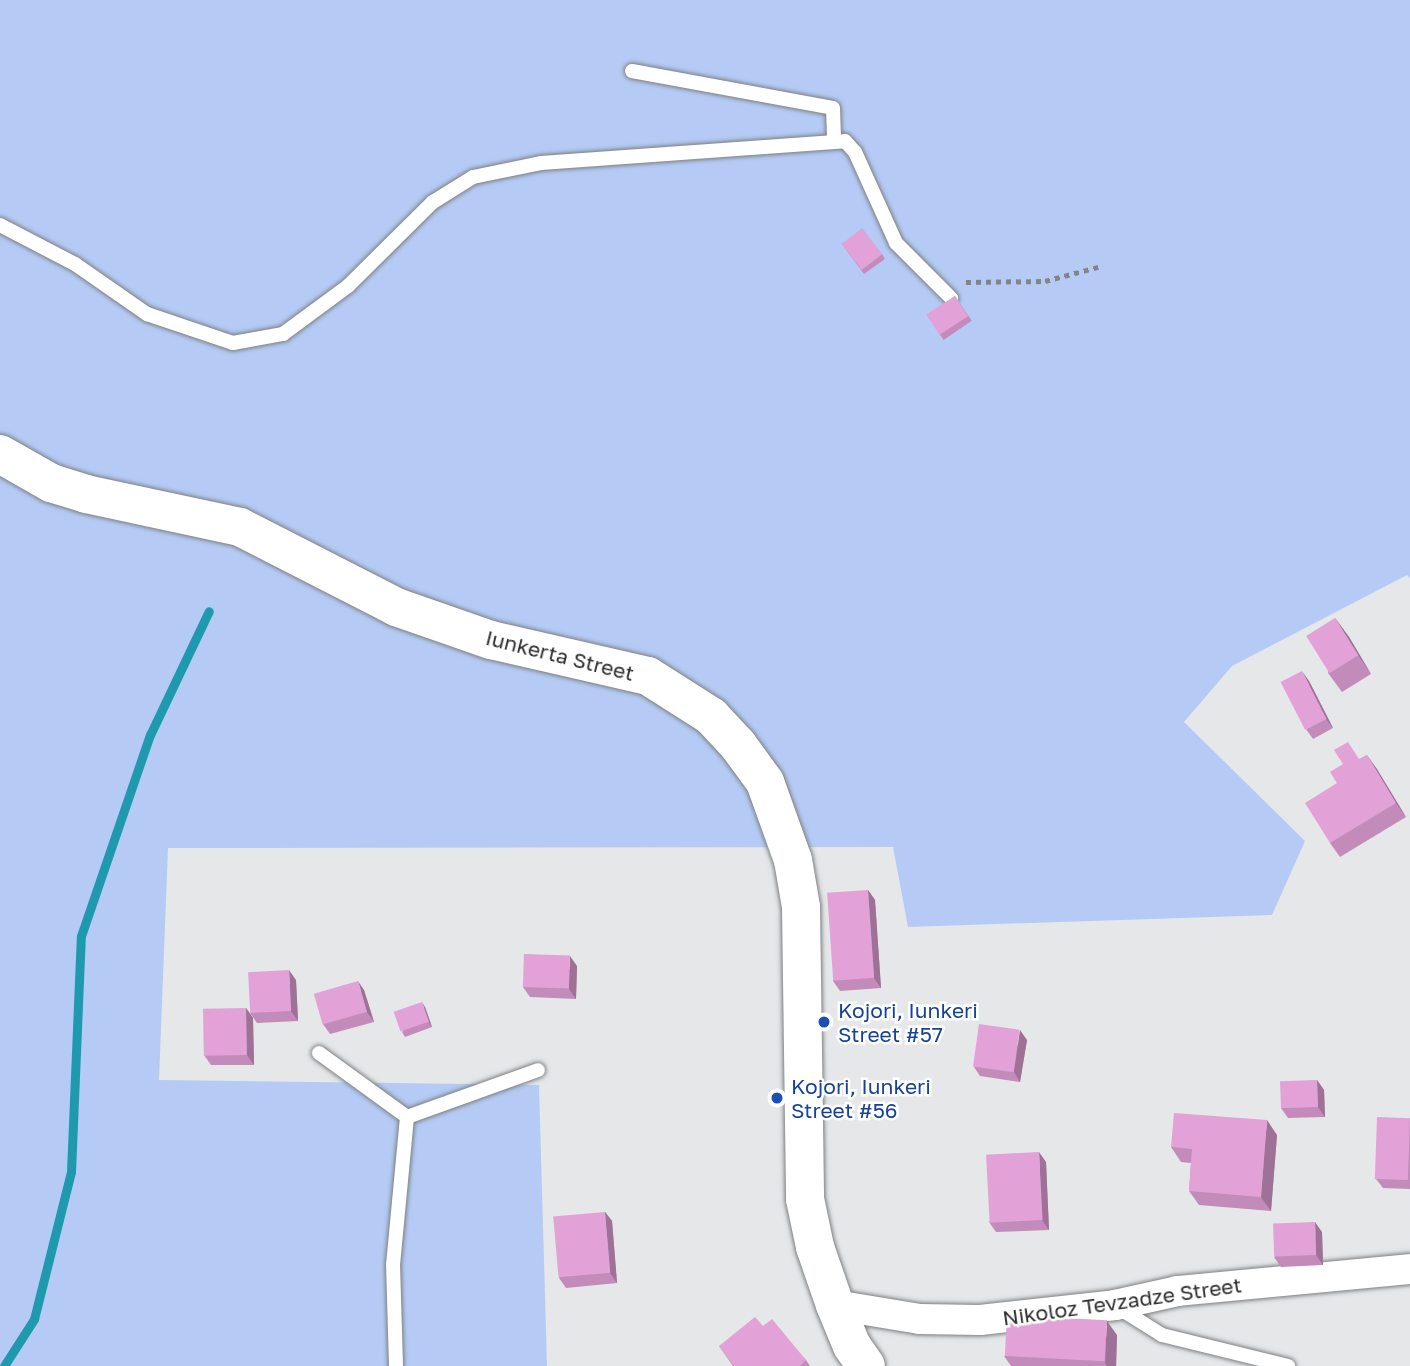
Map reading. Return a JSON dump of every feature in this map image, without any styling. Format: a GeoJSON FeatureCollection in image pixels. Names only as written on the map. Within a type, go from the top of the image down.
{"type":"FeatureCollection","features":[{"type":"Feature","properties":{"kind":"main road","name":"Iunkerta Street"},"geometry":{"type":"LineString","coordinates":[[0,454],[51,483],[75,491],[240,527],[396,607],[491,640],[601,662],[648,677],[711,716],[765,782],[793,860],[801,907],[805,1199],[815,1247],[835,1305],[852,1346],[866,1366]]}},
{"type":"Feature","properties":{"kind":"street","name":"Nikoloz Tevzadze Street"},"geometry":{"type":"LineString","coordinates":[[835,1305],[920,1319],[968,1320],[1115,1305],[1178,1291],[1410,1269]]}},
{"type":"Feature","properties":{"kind":"lane"},"geometry":{"type":"LineString","coordinates":[[632,71],[833,108],[834,141]]}},
{"type":"Feature","properties":{"kind":"lane"},"geometry":{"type":"LineString","coordinates":[[0,225],[75,264],[147,314],[233,343],[283,334],[348,286],[433,202],[473,177],[541,163],[834,141],[851,145],[896,243],[951,298]]}},
{"type":"Feature","properties":{"kind":"lane"},"geometry":{"type":"LineString","coordinates":[[319,1053],[407,1117]]}},
{"type":"Feature","properties":{"kind":"lane"},"geometry":{"type":"LineString","coordinates":[[407,1117],[538,1070]]}},
{"type":"Feature","properties":{"kind":"lane"},"geometry":{"type":"LineString","coordinates":[[396,1366],[393,1264],[407,1117]]}},
{"type":"Feature","properties":{"kind":"lane"},"geometry":{"type":"LineString","coordinates":[[1115,1305],[1162,1335],[1288,1366]]}},
{"type":"Feature","properties":{"kind":"path"},"geometry":{"type":"LineString","coordinates":[[931,277],[1011,284],[1098,267]]}},
{"type":"Feature","properties":{"kind":"shaded area"},"geometry":{"type":"Polygon","coordinates":[[[0,0],[1410,0],[1410,578],[1407,575],[1232,666],[1184,722],[1305,841],[1272,915],[908,927],[893,847],[168,848],[159,1080],[539,1085],[547,1366],[0,1366],[0,0]]]}},
{"type":"Feature","properties":{"kind":"building"},"geometry":{"type":"Polygon","coordinates":[[[862,228],[882,254],[862,270],[842,244],[862,228]]]}},
{"type":"Feature","properties":{"kind":"building"},"geometry":{"type":"Polygon","coordinates":[[[955,296],[968,316],[940,335],[926,315],[955,296]]]}},
{"type":"Feature","properties":{"kind":"building"},"geometry":{"type":"Polygon","coordinates":[[[1335,618],[1358,655],[1329,673],[1306,636],[1335,618]]]}},
{"type":"Feature","properties":{"kind":"building"},"geometry":{"type":"Polygon","coordinates":[[[1302,671],[1327,719],[1305,730],[1281,682],[1302,671]]]}},
{"type":"Feature","properties":{"kind":"building"},"geometry":{"type":"Polygon","coordinates":[[[1348,742],[1359,759],[1367,755],[1396,803],[1330,843],[1305,803],[1337,783],[1330,772],[1343,764],[1334,750],[1348,742]]]}},
{"type":"Feature","properties":{"kind":"building"},"geometry":{"type":"Polygon","coordinates":[[[868,890],[874,978],[833,981],[827,893],[868,890]]]}},
{"type":"Feature","properties":{"kind":"building"},"geometry":{"type":"Polygon","coordinates":[[[524,954],[570,956],[569,989],[523,987],[524,954]]]}},
{"type":"Feature","properties":{"kind":"building"},"geometry":{"type":"Polygon","coordinates":[[[289,970],[291,1011],[250,1013],[248,972],[289,970]]]}},
{"type":"Feature","properties":{"kind":"building"},"geometry":{"type":"Polygon","coordinates":[[[358,981],[367,1012],[323,1024],[314,994],[358,981]]]}},
{"type":"Feature","properties":{"kind":"building"},"geometry":{"type":"Polygon","coordinates":[[[422,1002],[429,1022],[400,1032],[394,1012],[422,1002]]]}},
{"type":"Feature","properties":{"kind":"building"},"geometry":{"type":"Polygon","coordinates":[[[246,1008],[247,1055],[204,1056],[203,1009],[246,1008]]]}},
{"type":"Feature","properties":{"kind":"building"},"geometry":{"type":"Polygon","coordinates":[[[979,1024],[1020,1030],[1014,1072],[973,1067],[979,1024]]]}},
{"type":"Feature","properties":{"kind":"building"},"geometry":{"type":"Polygon","coordinates":[[[1317,1080],[1318,1107],[1281,1108],[1280,1081],[1317,1080]]]}},
{"type":"Feature","properties":{"kind":"building"},"geometry":{"type":"Polygon","coordinates":[[[1174,1113],[1267,1120],[1261,1197],[1189,1191],[1192,1149],[1171,1147],[1174,1113]]]}},
{"type":"Feature","properties":{"kind":"building"},"geometry":{"type":"Polygon","coordinates":[[[1377,1117],[1410,1118],[1408,1180],[1375,1179],[1377,1117]]]}},
{"type":"Feature","properties":{"kind":"building"},"geometry":{"type":"Polygon","coordinates":[[[1039,1152],[1043,1220],[990,1223],[986,1155],[1039,1152]]]}},
{"type":"Feature","properties":{"kind":"building"},"geometry":{"type":"Polygon","coordinates":[[[605,1212],[610,1273],[559,1277],[553,1217],[605,1212]]]}},
{"type":"Feature","properties":{"kind":"building"},"geometry":{"type":"Polygon","coordinates":[[[1315,1222],[1316,1255],[1274,1256],[1273,1223],[1315,1222]]]}},
{"type":"Feature","properties":{"kind":"building"},"geometry":{"type":"Polygon","coordinates":[[[1007,1315],[1107,1320],[1105,1361],[1005,1356],[1007,1315]]]}},
{"type":"Feature","properties":{"kind":"building"},"geometry":{"type":"Polygon","coordinates":[[[755,1317],[763,1326],[772,1319],[806,1360],[800,1366],[734,1366],[719,1346],[755,1317]]]}},
{"type":"Feature","properties":{"kind":"waterway"},"geometry":{"type":"LineString","coordinates":[[4,1366],[34,1319],[71,1172],[81,936],[150,735],[209,611]]}},
{"type":"Feature","properties":{"kind":"place","name":"Kojori, Iunkeri Street #57"},"geometry":{"type":"Point","coordinates":[824,1022]}},
{"type":"Feature","properties":{"kind":"place","name":"Kojori, Iunkeri Street #56"},"geometry":{"type":"Point","coordinates":[777,1098]}}]}
